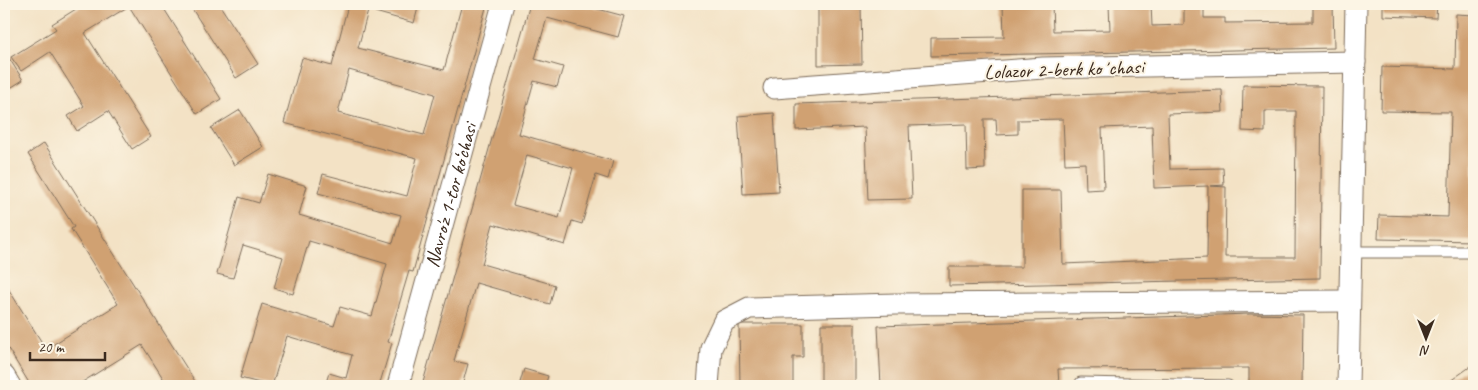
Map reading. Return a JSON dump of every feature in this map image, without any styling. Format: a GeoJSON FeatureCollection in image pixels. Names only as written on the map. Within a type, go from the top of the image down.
{"type":"FeatureCollection","features":[{"type":"Feature","properties":{"kind":"street"},"geometry":{"type":"LineString","coordinates":[[398,386],[503,4]]}},
{"type":"Feature","properties":{"kind":"street"},"geometry":{"type":"LineString","coordinates":[[1348,386],[1356,4]]}},
{"type":"Feature","properties":{"kind":"street","name":"Lolazor 2-berk koʼchasi"},"geometry":{"type":"LineString","coordinates":[[774,88],[1043,68],[1355,62]]}},
{"type":"Feature","properties":{"kind":"street"},"geometry":{"type":"LineString","coordinates":[[708,386],[711,348],[724,321],[749,308],[906,304],[1349,301]]}},
{"type":"Feature","properties":{"kind":"street"},"geometry":{"type":"LineString","coordinates":[[4,376],[10,386]]}},
{"type":"Feature","properties":{"kind":"lane"},"geometry":{"type":"LineString","coordinates":[[1350,252],[1474,252]]}},
{"type":"Feature","properties":{"kind":"lane"},"geometry":{"type":"LineString","coordinates":[[1080,386],[1081,383],[1228,386]]}},
{"type":"Feature","properties":{"kind":"building"},"geometry":{"type":"Polygon","coordinates":[[[84,4],[161,4],[221,99],[197,114],[129,6],[85,33],[151,137],[132,149],[108,111],[77,131],[68,116],[84,106],[50,52],[21,71],[11,57],[56,29],[52,24],[84,4]]]}},
{"type":"Feature","properties":{"kind":"building"},"geometry":{"type":"Polygon","coordinates":[[[189,4],[219,4],[258,64],[236,78],[189,4]]]}},
{"type":"Feature","properties":{"kind":"building"},"geometry":{"type":"Polygon","coordinates":[[[377,4],[419,4],[414,23],[375,12],[377,4]]]}},
{"type":"Feature","properties":{"kind":"building"},"geometry":{"type":"Polygon","coordinates":[[[462,4],[487,4],[413,272],[409,271],[388,342],[392,343],[379,386],[325,386],[329,373],[346,378],[352,355],[287,336],[272,386],[240,378],[262,304],[334,326],[340,307],[372,316],[387,264],[309,241],[293,294],[274,288],[283,257],[243,245],[233,278],[217,274],[239,197],[259,203],[268,174],[307,186],[299,215],[393,243],[401,215],[318,193],[323,174],[407,196],[417,158],[284,123],[302,58],[332,66],[348,5],[368,11],[358,48],[444,70],[462,4]],[[349,70],[338,113],[424,135],[435,94],[349,70]]]}},
{"type":"Feature","properties":{"kind":"building"},"geometry":{"type":"Polygon","coordinates":[[[530,4],[579,4],[624,16],[618,37],[547,18],[535,59],[563,67],[557,87],[534,81],[519,134],[613,161],[608,179],[596,175],[582,224],[572,221],[565,245],[493,224],[482,264],[555,285],[550,304],[476,283],[454,361],[468,364],[462,386],[422,386],[530,4]],[[527,155],[513,205],[559,218],[573,168],[527,155]]]}},
{"type":"Feature","properties":{"kind":"building"},"geometry":{"type":"Polygon","coordinates":[[[818,4],[861,4],[862,64],[818,65],[818,4]]]}},
{"type":"Feature","properties":{"kind":"building"},"geometry":{"type":"Polygon","coordinates":[[[1003,4],[1052,4],[1053,31],[1110,30],[1109,4],[1151,4],[1152,26],[1184,25],[1184,4],[1204,4],[1204,18],[1225,18],[1225,23],[1313,22],[1313,4],[1333,4],[1334,48],[931,56],[931,38],[1004,37],[1003,4]]]}},
{"type":"Feature","properties":{"kind":"building"},"geometry":{"type":"Polygon","coordinates":[[[1383,4],[1437,4],[1436,18],[1383,16],[1383,4]]]}},
{"type":"Feature","properties":{"kind":"building"},"geometry":{"type":"Polygon","coordinates":[[[1456,14],[1474,15],[1473,241],[1378,239],[1379,215],[1448,217],[1451,112],[1381,111],[1382,67],[1455,69],[1456,14]]]}},
{"type":"Feature","properties":{"kind":"building"},"geometry":{"type":"Polygon","coordinates":[[[7,55],[23,80],[4,92],[4,57],[7,55]]]}},
{"type":"Feature","properties":{"kind":"building"},"geometry":{"type":"Polygon","coordinates":[[[1243,85],[1322,86],[1320,278],[949,286],[949,267],[1022,267],[1022,190],[1061,190],[1063,264],[1207,258],[1208,186],[1154,188],[1152,126],[1102,128],[1104,189],[1086,190],[1085,163],[1065,164],[1063,119],[1018,120],[1018,134],[997,135],[996,119],[984,119],[985,169],[967,170],[966,124],[909,126],[912,199],[868,200],[865,127],[796,130],[796,104],[1222,90],[1223,112],[1168,114],[1170,169],[1223,168],[1224,185],[1210,186],[1226,187],[1225,257],[1295,257],[1296,111],[1265,111],[1265,132],[1242,131],[1243,85]]]}},
{"type":"Feature","properties":{"kind":"building"},"geometry":{"type":"Polygon","coordinates":[[[240,110],[263,147],[234,165],[211,128],[240,110]]]}},
{"type":"Feature","properties":{"kind":"building"},"geometry":{"type":"Polygon","coordinates":[[[774,113],[779,192],[743,194],[738,116],[774,113]]]}},
{"type":"Feature","properties":{"kind":"building"},"geometry":{"type":"Polygon","coordinates":[[[44,143],[198,386],[168,386],[142,345],[76,386],[31,386],[4,342],[4,282],[46,349],[118,304],[71,229],[74,227],[28,154],[44,143]]]}},
{"type":"Feature","properties":{"kind":"building"},"geometry":{"type":"Polygon","coordinates":[[[1250,314],[1303,315],[1302,386],[1249,386],[1249,368],[1058,369],[1059,386],[881,386],[878,326],[1250,314]]]}},
{"type":"Feature","properties":{"kind":"building"},"geometry":{"type":"Polygon","coordinates":[[[739,324],[803,324],[803,357],[793,357],[793,386],[740,386],[739,324]]]}},
{"type":"Feature","properties":{"kind":"building"},"geometry":{"type":"Polygon","coordinates":[[[821,324],[855,324],[855,386],[821,386],[821,324]]]}},
{"type":"Feature","properties":{"kind":"building"},"geometry":{"type":"Polygon","coordinates":[[[1474,364],[1474,386],[1443,386],[1474,364]]]}},
{"type":"Feature","properties":{"kind":"building"},"geometry":{"type":"Polygon","coordinates":[[[524,369],[548,376],[545,386],[519,386],[524,369]]]}}]}
